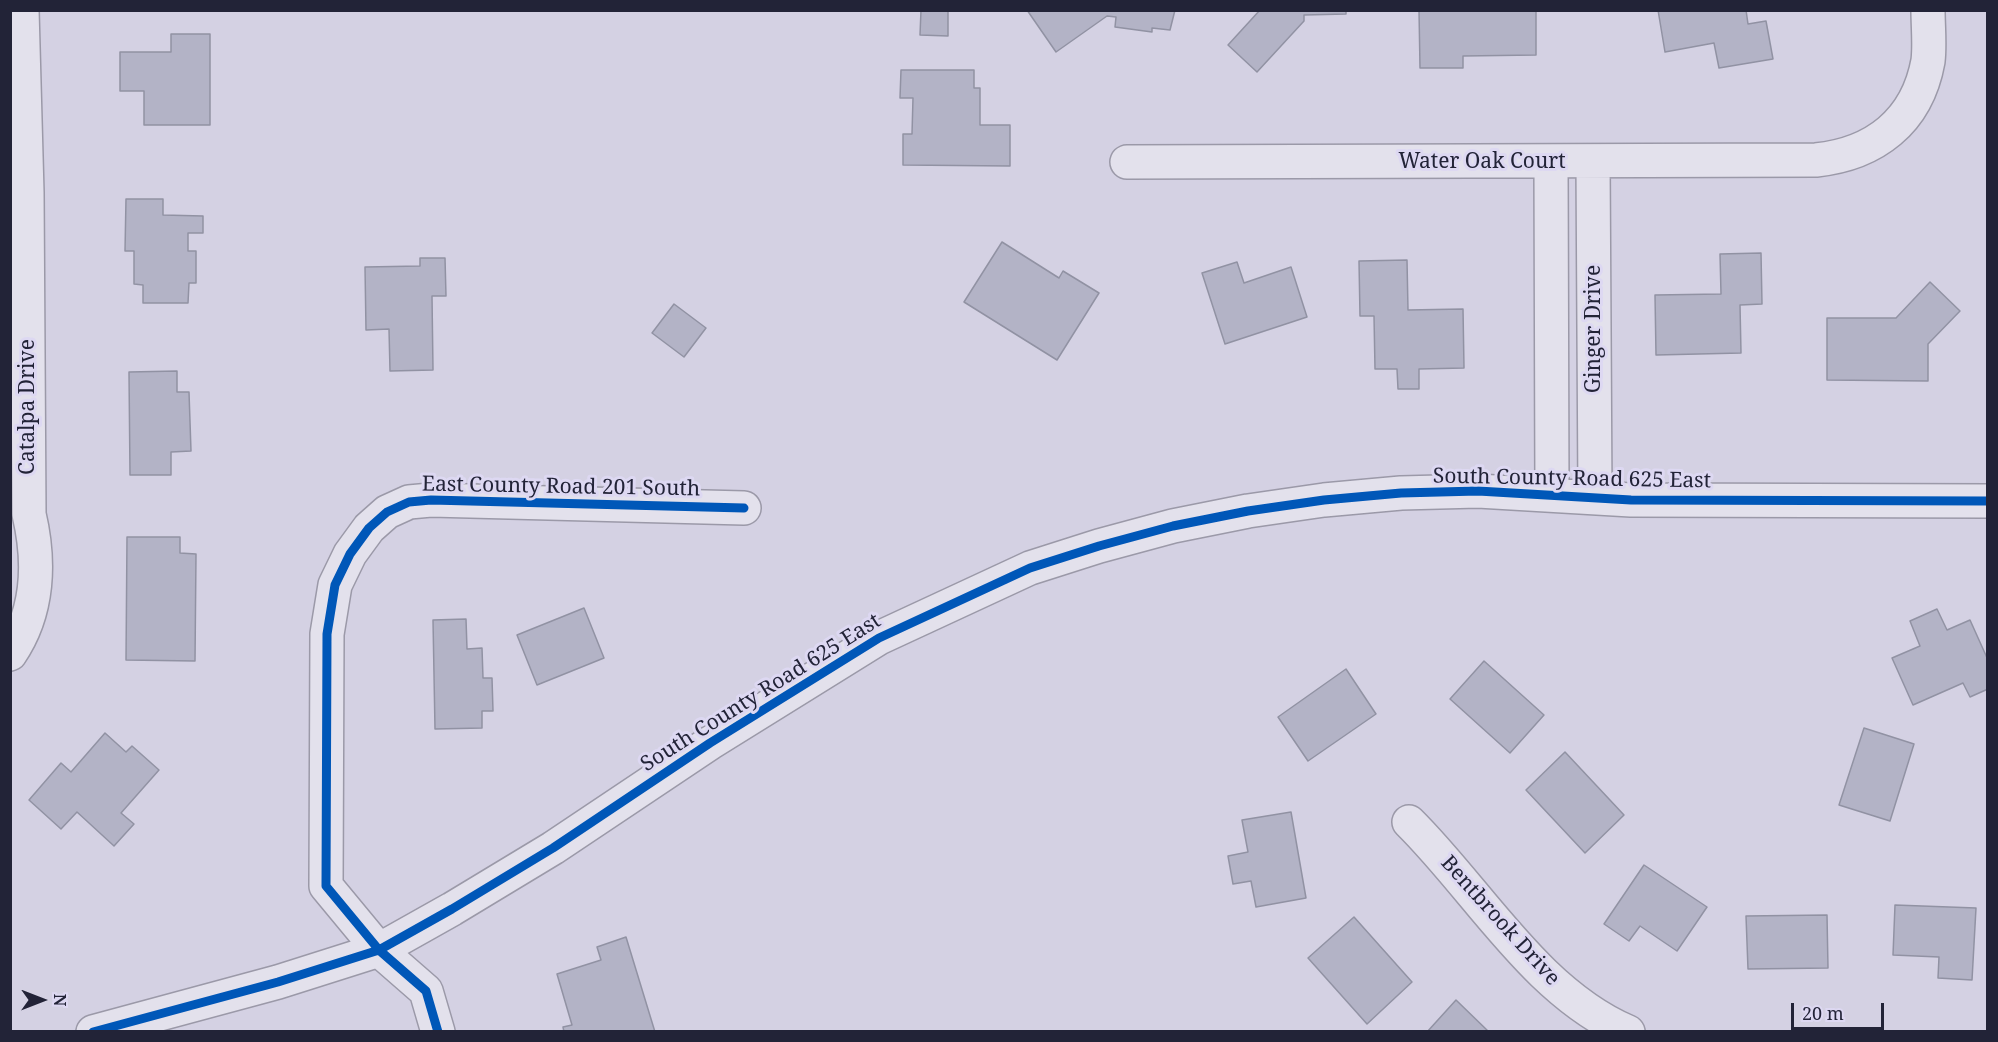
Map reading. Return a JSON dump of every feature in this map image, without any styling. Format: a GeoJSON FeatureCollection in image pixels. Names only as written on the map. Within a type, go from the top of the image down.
{"type":"FeatureCollection","features":[{"type":"Feature","properties":{"kind":"street","name":"Catalpa Drive"},"geometry":{"type":"LineString","coordinates":[[10,654],[26,622],[34,596],[37,568],[35,541],[29,514],[27,192],[22,10]]}},
{"type":"Feature","properties":{"kind":"street","name":"Water Oak Court"},"geometry":{"type":"LineString","coordinates":[[1127,162],[1593,162],[1837,158],[1867,147],[1891,131],[1910,110],[1922,87],[1928,59],[1928,10]]}},
{"type":"Feature","properties":{"kind":"street","name":"Ginger Drive"},"geometry":{"type":"LineString","coordinates":[[1551,162],[1552,495]]}},
{"type":"Feature","properties":{"kind":"street","name":"Ginger Drive"},"geometry":{"type":"LineString","coordinates":[[1593,162],[1595,497]]}},
{"type":"Feature","properties":{"kind":"street","name":"South County Road 625 East"},"geometry":{"type":"LineString","coordinates":[[93,1032],[278,982],[380,950],[553,848],[710,743],[879,638],[1030,568],[1099,546],[1173,526],[1248,511],[1324,500],[1401,493],[1467,492],[1595,497],[1631,501],[1988,501]]}},
{"type":"Feature","properties":{"kind":"street","name":"East County Road 201 South"},"geometry":{"type":"LineString","coordinates":[[438,1032],[426,991],[380,950],[326,886],[327,634],[335,585],[350,554],[369,528],[387,512],[409,502],[744,508]]}},
{"type":"Feature","properties":{"kind":"street","name":"Bentbrook Drive"},"geometry":{"type":"LineString","coordinates":[[1409,822],[1433,846],[1476,900],[1522,951],[1572,998],[1608,1023],[1628,1032]]}},
{"type":"Feature","properties":{"kind":"building"},"geometry":{"type":"Polygon","coordinates":[[[921,10],[948,10],[948,36],[920,35],[921,10]]]}},
{"type":"Feature","properties":{"kind":"building"},"geometry":{"type":"Polygon","coordinates":[[[1027,10],[1175,10],[1170,30],[1152,28],[1152,32],[1115,27],[1116,17],[1107,16],[1056,52],[1027,10]]]}},
{"type":"Feature","properties":{"kind":"building"},"geometry":{"type":"Polygon","coordinates":[[[1260,10],[1346,10],[1346,14],[1304,15],[1304,21],[1257,72],[1228,45],[1260,10]]]}},
{"type":"Feature","properties":{"kind":"building"},"geometry":{"type":"Polygon","coordinates":[[[1419,10],[1536,10],[1536,55],[1463,56],[1463,68],[1420,68],[1419,10]]]}},
{"type":"Feature","properties":{"kind":"building"},"geometry":{"type":"Polygon","coordinates":[[[1658,10],[1746,10],[1748,24],[1766,21],[1773,59],[1719,68],[1714,43],[1665,52],[1658,10]]]}},
{"type":"Feature","properties":{"kind":"building"},"geometry":{"type":"Polygon","coordinates":[[[171,34],[210,34],[210,125],[144,125],[144,91],[120,91],[120,52],[171,52],[171,34]]]}},
{"type":"Feature","properties":{"kind":"building"},"geometry":{"type":"Polygon","coordinates":[[[901,70],[974,70],[974,88],[980,88],[980,125],[1010,125],[1010,166],[903,165],[903,134],[912,134],[913,98],[900,98],[901,70]]]}},
{"type":"Feature","properties":{"kind":"building"},"geometry":{"type":"Polygon","coordinates":[[[126,199],[163,199],[163,215],[203,216],[203,233],[188,233],[188,251],[196,251],[196,283],[189,283],[188,303],[143,303],[143,285],[134,284],[134,251],[125,251],[126,199]]]}},
{"type":"Feature","properties":{"kind":"building"},"geometry":{"type":"Polygon","coordinates":[[[1002,242],[1059,278],[1063,271],[1099,293],[1057,360],[964,302],[1002,242]]]}},
{"type":"Feature","properties":{"kind":"building"},"geometry":{"type":"Polygon","coordinates":[[[1761,253],[1762,304],[1740,305],[1741,353],[1656,355],[1655,295],[1721,294],[1720,254],[1761,253]]]}},
{"type":"Feature","properties":{"kind":"building"},"geometry":{"type":"Polygon","coordinates":[[[420,258],[445,258],[446,296],[432,296],[433,370],[390,371],[389,329],[366,330],[365,267],[420,266],[420,258]]]}},
{"type":"Feature","properties":{"kind":"building"},"geometry":{"type":"Polygon","coordinates":[[[1407,260],[1408,310],[1463,309],[1464,368],[1419,369],[1419,389],[1398,389],[1397,369],[1375,369],[1374,316],[1360,316],[1359,261],[1407,260]]]}},
{"type":"Feature","properties":{"kind":"building"},"geometry":{"type":"Polygon","coordinates":[[[1237,262],[1244,283],[1291,267],[1307,317],[1225,344],[1202,273],[1237,262]]]}},
{"type":"Feature","properties":{"kind":"building"},"geometry":{"type":"Polygon","coordinates":[[[1930,282],[1960,311],[1928,344],[1928,381],[1827,380],[1827,318],[1896,318],[1930,282]]]}},
{"type":"Feature","properties":{"kind":"building"},"geometry":{"type":"Polygon","coordinates":[[[674,304],[706,328],[684,357],[652,333],[674,304]]]}},
{"type":"Feature","properties":{"kind":"building"},"geometry":{"type":"Polygon","coordinates":[[[177,371],[177,392],[189,392],[191,451],[171,452],[171,475],[130,475],[129,372],[177,371]]]}},
{"type":"Feature","properties":{"kind":"building"},"geometry":{"type":"Polygon","coordinates":[[[127,537],[180,537],[180,553],[196,554],[195,661],[126,660],[127,537]]]}},
{"type":"Feature","properties":{"kind":"building"},"geometry":{"type":"Polygon","coordinates":[[[584,608],[604,658],[537,685],[517,635],[584,608]]]}},
{"type":"Feature","properties":{"kind":"building"},"geometry":{"type":"Polygon","coordinates":[[[1937,609],[1947,630],[1970,620],[1988,660],[1988,689],[1970,697],[1963,683],[1913,705],[1892,658],[1920,646],[1910,621],[1937,609]]]}},
{"type":"Feature","properties":{"kind":"building"},"geometry":{"type":"Polygon","coordinates":[[[466,619],[467,649],[482,648],[483,678],[492,678],[493,711],[482,711],[482,728],[435,729],[433,620],[466,619]]]}},
{"type":"Feature","properties":{"kind":"building"},"geometry":{"type":"Polygon","coordinates":[[[1484,661],[1544,715],[1510,753],[1450,699],[1484,661]]]}},
{"type":"Feature","properties":{"kind":"building"},"geometry":{"type":"Polygon","coordinates":[[[1346,669],[1376,714],[1308,761],[1278,717],[1346,669]]]}},
{"type":"Feature","properties":{"kind":"building"},"geometry":{"type":"Polygon","coordinates":[[[1864,728],[1914,744],[1890,821],[1839,805],[1864,728]]]}},
{"type":"Feature","properties":{"kind":"building"},"geometry":{"type":"Polygon","coordinates":[[[105,733],[126,752],[132,746],[159,770],[121,813],[134,824],[114,846],[77,812],[61,829],[29,800],[61,763],[71,772],[105,733]]]}},
{"type":"Feature","properties":{"kind":"building"},"geometry":{"type":"Polygon","coordinates":[[[1565,752],[1624,815],[1585,853],[1526,790],[1565,752]]]}},
{"type":"Feature","properties":{"kind":"building"},"geometry":{"type":"Polygon","coordinates":[[[1291,812],[1306,898],[1256,907],[1251,881],[1233,884],[1228,856],[1248,852],[1242,820],[1291,812]]]}},
{"type":"Feature","properties":{"kind":"building"},"geometry":{"type":"Polygon","coordinates":[[[1644,865],[1707,907],[1677,951],[1640,926],[1629,941],[1604,924],[1644,865]]]}},
{"type":"Feature","properties":{"kind":"building"},"geometry":{"type":"Polygon","coordinates":[[[1895,905],[1976,908],[1972,980],[1938,978],[1939,957],[1893,955],[1895,905]]]}},
{"type":"Feature","properties":{"kind":"building"},"geometry":{"type":"Polygon","coordinates":[[[1827,915],[1828,968],[1748,969],[1746,916],[1827,915]]]}},
{"type":"Feature","properties":{"kind":"building"},"geometry":{"type":"Polygon","coordinates":[[[1354,917],[1412,982],[1367,1024],[1308,958],[1354,917]]]}},
{"type":"Feature","properties":{"kind":"building"},"geometry":{"type":"Polygon","coordinates":[[[626,937],[655,1032],[564,1032],[563,1027],[572,1025],[557,974],[601,960],[597,947],[626,937]]]}},
{"type":"Feature","properties":{"kind":"building"},"geometry":{"type":"Polygon","coordinates":[[[1456,1000],[1489,1032],[1427,1032],[1456,1000]]]}},
{"type":"Feature","properties":{"kind":"cycle path"},"geometry":{"type":"LineString","coordinates":[[93,1032],[278,982],[379,950],[553,848],[710,743],[879,638],[1030,568],[1099,546],[1173,526],[1248,511],[1324,500],[1401,493],[1478,491],[1631,500],[1988,501]]}},
{"type":"Feature","properties":{"kind":"cycle path"},"geometry":{"type":"LineString","coordinates":[[438,1032],[426,991],[379,950],[326,886],[327,634],[335,585],[350,554],[369,528],[387,512],[409,502],[431,500],[744,508]]}}]}
